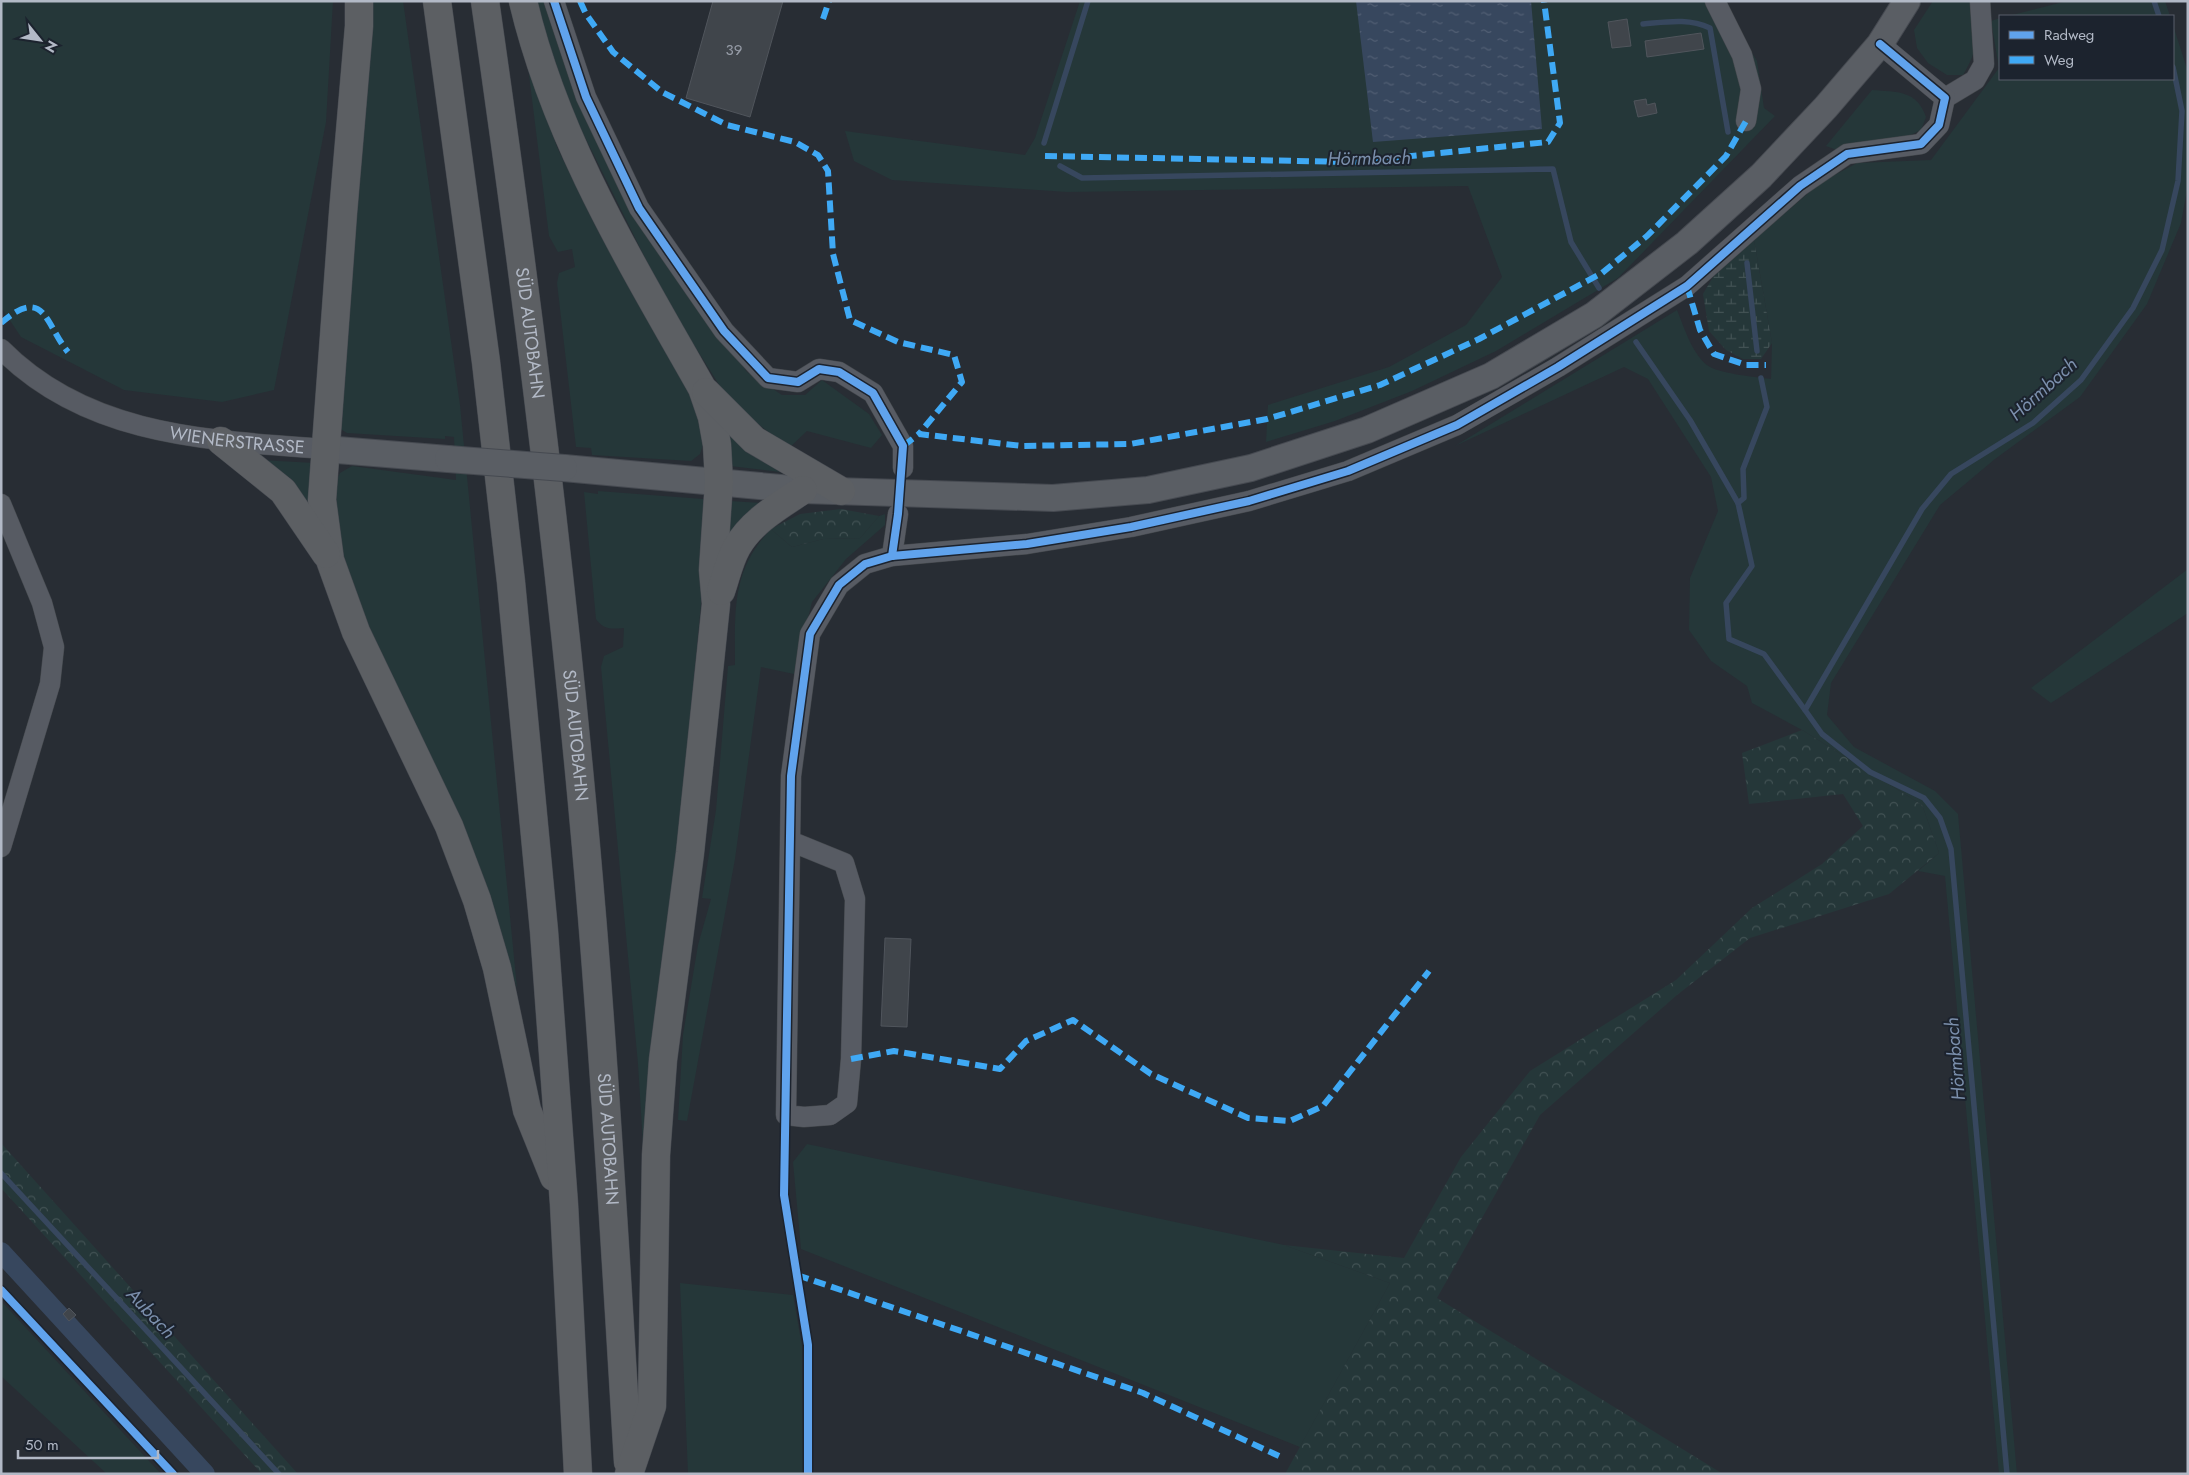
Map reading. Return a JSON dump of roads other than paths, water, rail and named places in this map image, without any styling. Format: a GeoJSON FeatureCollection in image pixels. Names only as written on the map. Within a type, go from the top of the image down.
{"type":"FeatureCollection","features":[{"type":"Feature","properties":{"kind":"highway"},"geometry":{"type":"LineString","coordinates":[[360,1],[322,500],[330,560],[356,632],[449,826],[477,900],[497,968],[527,1110],[564,1204]]}},
{"type":"Feature","properties":{"kind":"highway"},"geometry":{"type":"LineString","coordinates":[[437,1],[486,362],[511,582],[544,931],[564,1204],[578,1474]]}},
{"type":"Feature","properties":{"kind":"highway","name":"SÜD AUTOBAHN"},"geometry":{"type":"LineString","coordinates":[[485,1],[511,178],[560,576],[592,915],[612,1184],[629,1474]]}},
{"type":"Feature","properties":{"kind":"highway"},"geometry":{"type":"LineString","coordinates":[[522,1],[560,120],[609,223],[702,388],[712,417],[719,482],[713,570],[716,604],[690,853],[663,1060],[656,1155],[652,1406],[629,1474]]}},
{"type":"Feature","properties":{"kind":"highway"},"geometry":{"type":"LineString","coordinates":[[702,388],[754,440],[841,491]]}},
{"type":"Feature","properties":{"kind":"highway"},"geometry":{"type":"LineString","coordinates":[[221,441],[282,491],[330,560]]}},
{"type":"Feature","properties":{"kind":"highway"},"geometry":{"type":"LineString","coordinates":[[716,604],[736,548],[750,529],[768,512],[803,490]]}},
{"type":"Feature","properties":{"kind":"main road"},"geometry":{"type":"LineString","coordinates":[[325,449],[595,470],[803,490],[1053,498],[1148,490],[1251,468],[1367,430],[1491,376],[1594,315],[1686,243],[1761,176],[1826,107],[1880,44],[1907,1]]}},
{"type":"Feature","properties":{"kind":"street"},"geometry":{"type":"LineString","coordinates":[[554,1],[586,97],[639,208],[724,331],[768,378],[798,382],[819,369],[839,372],[873,392],[903,446],[902,468]]}},
{"type":"Feature","properties":{"kind":"street"},"geometry":{"type":"LineString","coordinates":[[1715,1],[1742,55],[1751,89],[1746,121]]}},
{"type":"Feature","properties":{"kind":"street"},"geometry":{"type":"LineString","coordinates":[[790,841],[844,863],[855,899],[851,1059],[847,1103],[830,1115],[804,1117],[786,1115],[790,841],[792,776],[810,634],[839,585],[865,564],[892,556],[1026,544],[1130,527],[1249,501],[1348,471],[1457,425],[1558,367],[1687,286],[1800,186],[1847,154],[1921,144],[1939,125],[1945,98],[1975,80],[1984,64],[1980,1]]}},
{"type":"Feature","properties":{"kind":"street"},"geometry":{"type":"LineString","coordinates":[[1880,44],[1945,98]]}},
{"type":"Feature","properties":{"kind":"street","name":"WIENERSTRASSE"},"geometry":{"type":"LineString","coordinates":[[1,349],[36,380],[61,396],[91,411],[150,428],[221,441],[325,449]]}},
{"type":"Feature","properties":{"kind":"street"},"geometry":{"type":"LineString","coordinates":[[1,504],[42,603],[54,647],[50,684],[1,847]]}},
{"type":"Feature","properties":{"kind":"street"},"geometry":{"type":"LineString","coordinates":[[892,556],[898,514]]}},
{"type":"Feature","properties":{"kind":"water"},"geometry":{"type":"Polygon","coordinates":[[[1356,1],[1531,1],[1542,129],[1373,142],[1356,1]]]}},
{"type":"Feature","properties":{"kind":"waterway","name":"Hörmbach"},"geometry":{"type":"LineString","coordinates":[[1044,143],[1088,1]]}},
{"type":"Feature","properties":{"kind":"waterway","name":"Hörmbach"},"geometry":{"type":"LineString","coordinates":[[2154,1],[2159,15]]}},
{"type":"Feature","properties":{"kind":"waterway"},"geometry":{"type":"LineString","coordinates":[[1643,24],[1685,22],[1710,28],[1728,132]]}},
{"type":"Feature","properties":{"kind":"waterway","name":"Hörmbach"},"geometry":{"type":"LineString","coordinates":[[2007,1474],[1951,849],[1940,818],[1924,798],[1870,772],[1822,734],[1805,710],[1922,509],[1951,474],[2033,423],[2081,380],[2133,308],[2162,250],[2178,181],[2182,111],[2174,72]]}},
{"type":"Feature","properties":{"kind":"waterway","name":"Hörmbach"},"geometry":{"type":"LineString","coordinates":[[1060,166],[1082,178],[1553,169],[1571,242],[1599,288]]}},
{"type":"Feature","properties":{"kind":"waterway"},"geometry":{"type":"LineString","coordinates":[[1747,263],[1757,351]]}},
{"type":"Feature","properties":{"kind":"waterway","name":"Hörmbach"},"geometry":{"type":"LineString","coordinates":[[1636,342],[1690,420],[1738,503],[1752,566],[1726,603],[1729,639],[1764,654],[1805,710]]}},
{"type":"Feature","properties":{"kind":"waterway"},"geometry":{"type":"LineString","coordinates":[[1738,503],[1744,498],[1743,469],[1767,407],[1761,378]]}},
{"type":"Feature","properties":{"kind":"waterway","name":"Aubach"},"geometry":{"type":"LineString","coordinates":[[1,1173],[279,1474]]}},
{"type":"Feature","properties":{"kind":"waterway"},"geometry":{"type":"LineString","coordinates":[[1,1252],[205,1474]]}}]}
